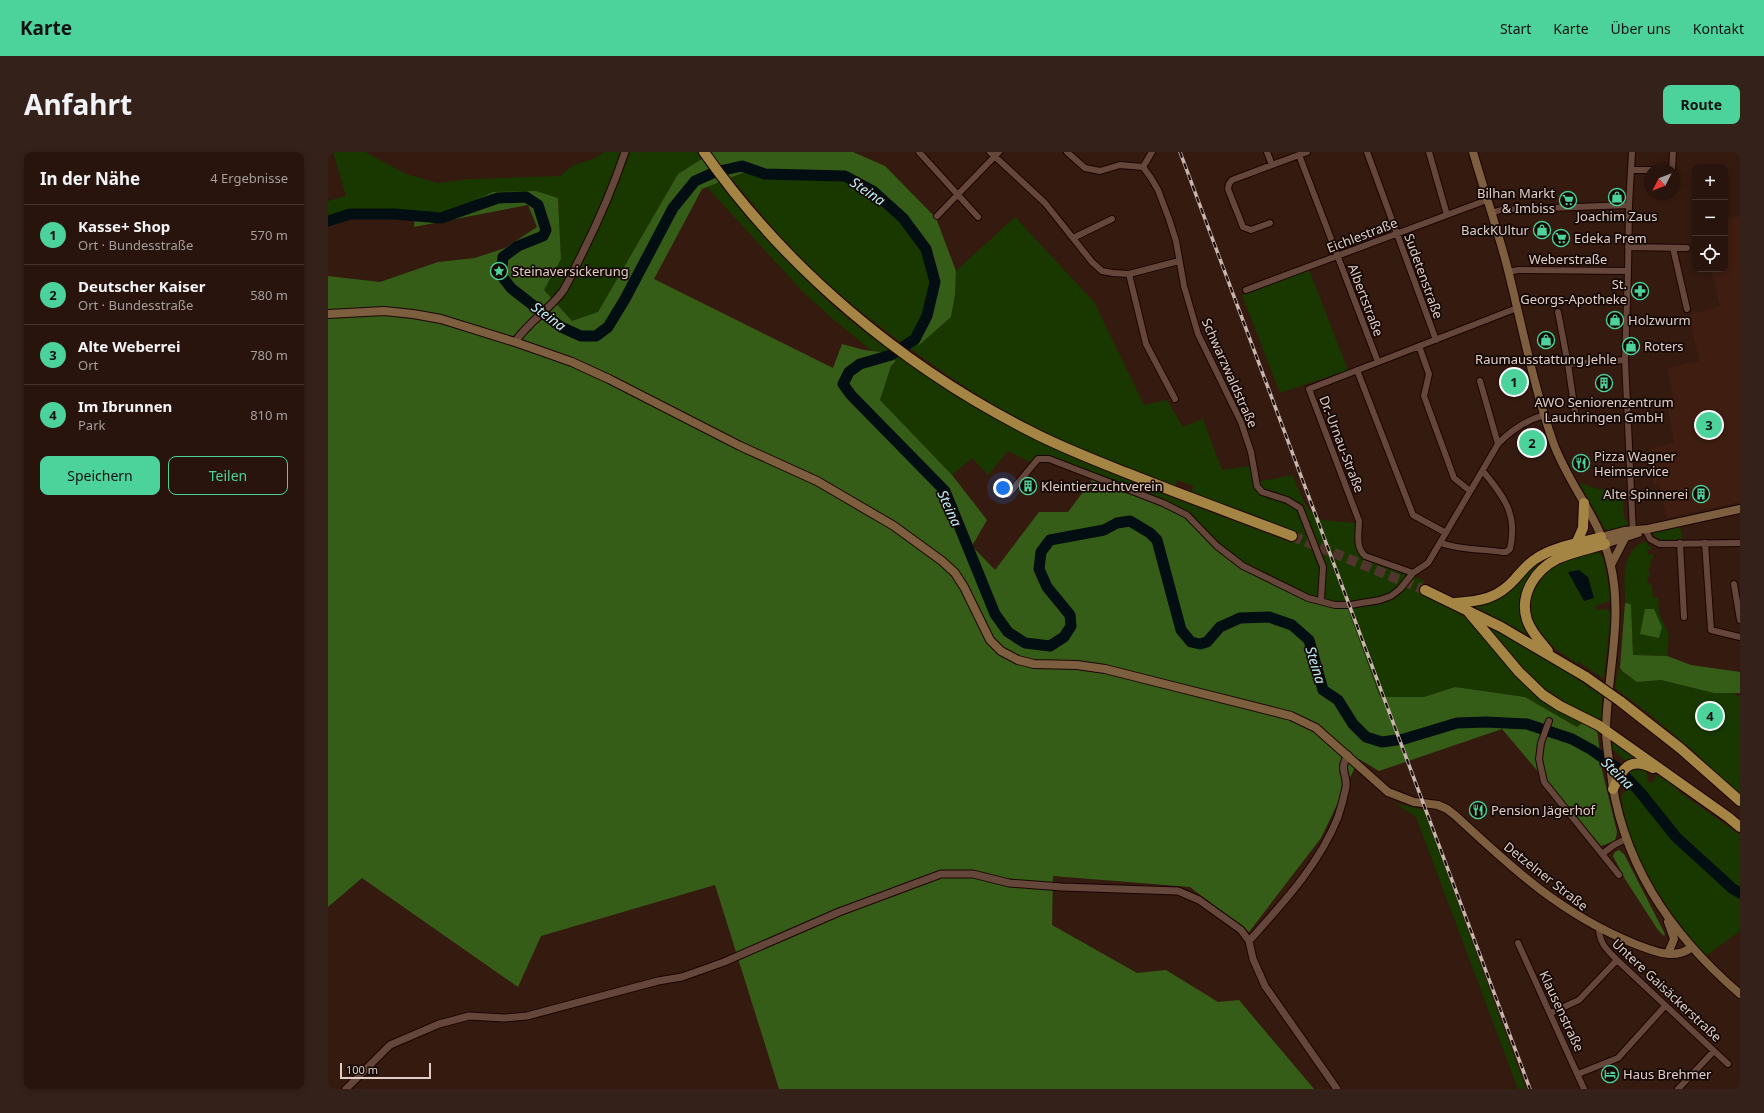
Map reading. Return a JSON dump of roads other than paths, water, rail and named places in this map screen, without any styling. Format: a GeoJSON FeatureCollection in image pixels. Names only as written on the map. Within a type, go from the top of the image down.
{"type":"FeatureCollection","features":[{"type":"Feature","properties":{"kind":"highway"},"geometry":{"type":"LineString","coordinates":[[706,155],[770,234],[810,276],[855,315],[896,347],[954,387],[1028,430],[1069,450],[1292,536]]}},
{"type":"Feature","properties":{"kind":"highway"},"geometry":{"type":"LineString","coordinates":[[1576,544],[1583,528],[1584,503]]}},
{"type":"Feature","properties":{"kind":"highway"},"geometry":{"type":"LineString","coordinates":[[1453,603],[1471,602],[1491,598],[1503,590],[1525,567],[1538,557],[1576,544],[1603,540]]}},
{"type":"Feature","properties":{"kind":"highway"},"geometry":{"type":"LineString","coordinates":[[1553,657],[1532,630],[1527,620],[1525,610],[1528,589],[1533,580],[1548,564],[1603,540]]}},
{"type":"Feature","properties":{"kind":"highway"},"geometry":{"type":"LineString","coordinates":[[1425,590],[1501,627],[1586,677],[1637,713],[1680,748],[1740,801]]}},
{"type":"Feature","properties":{"kind":"highway"},"geometry":{"type":"LineString","coordinates":[[1466,609],[1531,685],[1560,706],[1606,731],[1722,812],[1740,828]]}},
{"type":"Feature","properties":{"kind":"highway"},"geometry":{"type":"LineString","coordinates":[[1613,784],[1622,770],[1631,764],[1642,764],[1654,769],[1740,828]]}},
{"type":"Feature","properties":{"kind":"main road"},"geometry":{"type":"LineString","coordinates":[[1473,152],[1508,272],[1545,415],[1559,457],[1603,540],[1611,565],[1617,615],[1606,731],[1618,815],[1626,839],[1641,873],[1665,914],[1684,939],[1740,994]]}},
{"type":"Feature","properties":{"kind":"main road","name":"Detzelner Straße"},"geometry":{"type":"LineString","coordinates":[[328,314],[384,311],[441,319],[515,342],[572,362],[609,379],[740,446],[818,481],[894,526],[942,561],[954,573],[964,588],[990,640],[1001,651],[1018,660],[1034,664],[1077,665],[1104,669],[1291,716],[1316,728],[1388,792],[1403,799],[1447,809],[1514,870],[1571,912],[1599,928],[1644,948],[1666,952]]}},
{"type":"Feature","properties":{"kind":"main road"},"geometry":{"type":"LineString","coordinates":[[1603,540],[1740,509]]}},
{"type":"Feature","properties":{"kind":"main road"},"geometry":{"type":"LineString","coordinates":[[1611,565],[1625,538],[1633,532]]}},
{"type":"Feature","properties":{"kind":"main road"},"geometry":{"type":"LineString","coordinates":[[1603,540],[1625,538]]}},
{"type":"Feature","properties":{"kind":"main road"},"geometry":{"type":"LineString","coordinates":[[1665,914],[1674,939],[1666,952]]}},
{"type":"Feature","properties":{"kind":"main road"},"geometry":{"type":"LineString","coordinates":[[1666,952],[1684,939]]}},
{"type":"Feature","properties":{"kind":"main road"},"geometry":{"type":"LineString","coordinates":[[1666,952],[1677,955],[1692,947]]}},
{"type":"Feature","properties":{"kind":"street"},"geometry":{"type":"LineString","coordinates":[[515,342],[522,331],[551,305],[563,290],[585,248],[613,188],[625,152]]}},
{"type":"Feature","properties":{"kind":"street"},"geometry":{"type":"LineString","coordinates":[[919,152],[978,217]]}},
{"type":"Feature","properties":{"kind":"street"},"geometry":{"type":"LineString","coordinates":[[1067,152],[1085,168],[1100,172],[1120,164],[1143,167],[1152,152]]}},
{"type":"Feature","properties":{"kind":"street"},"geometry":{"type":"LineString","coordinates":[[1267,152],[1272,165]]}},
{"type":"Feature","properties":{"kind":"street"},"geometry":{"type":"LineString","coordinates":[[1270,223],[1251,230],[1243,227],[1228,189],[1229,184],[1232,180],[1307,152]]}},
{"type":"Feature","properties":{"kind":"street","name":"Sudetenstraße"},"geometry":{"type":"LineString","coordinates":[[1368,152],[1436,340]]}},
{"type":"Feature","properties":{"kind":"street"},"geometry":{"type":"LineString","coordinates":[[1429,152],[1447,215]]}},
{"type":"Feature","properties":{"kind":"street"},"geometry":{"type":"LineString","coordinates":[[1632,152],[1629,205],[1625,360],[1633,532]]}},
{"type":"Feature","properties":{"kind":"street"},"geometry":{"type":"LineString","coordinates":[[1672,164],[1673,152]]}},
{"type":"Feature","properties":{"kind":"street"},"geometry":{"type":"LineString","coordinates":[[938,216],[995,153],[1044,203],[1092,262],[1102,270],[1113,274],[1129,274],[1179,261]]}},
{"type":"Feature","properties":{"kind":"street","name":"Albertstraße"},"geometry":{"type":"LineString","coordinates":[[1300,155],[1378,362]]}},
{"type":"Feature","properties":{"kind":"street","name":"Schwarzwaldstraße"},"geometry":{"type":"LineString","coordinates":[[1143,167],[1158,190],[1169,219],[1176,241],[1184,286],[1198,334],[1241,422],[1251,452],[1257,486],[1262,492],[1287,500],[1300,508],[1323,567],[1321,600]]}},
{"type":"Feature","properties":{"kind":"street"},"geometry":{"type":"LineString","coordinates":[[1631,170],[1644,170]]}},
{"type":"Feature","properties":{"kind":"street","name":"Eichlestraße"},"geometry":{"type":"LineString","coordinates":[[1246,290],[1487,200]]}},
{"type":"Feature","properties":{"kind":"street"},"geometry":{"type":"LineString","coordinates":[[1491,213],[1501,210],[1629,205]]}},
{"type":"Feature","properties":{"kind":"street"},"geometry":{"type":"LineString","coordinates":[[1073,238],[1112,219]]}},
{"type":"Feature","properties":{"kind":"street"},"geometry":{"type":"LineString","coordinates":[[1628,247],[1687,248]]}},
{"type":"Feature","properties":{"kind":"street"},"geometry":{"type":"LineString","coordinates":[[1673,248],[1687,309]]}},
{"type":"Feature","properties":{"kind":"street","name":"Weberstraße"},"geometry":{"type":"LineString","coordinates":[[1508,272],[1518,270],[1628,271]]}},
{"type":"Feature","properties":{"kind":"street"},"geometry":{"type":"LineString","coordinates":[[1129,274],[1146,344],[1174,399]]}},
{"type":"Feature","properties":{"kind":"street","name":"Dr.-Urnau-Straße"},"geometry":{"type":"LineString","coordinates":[[1413,573],[1365,556],[1360,551],[1357,544],[1359,521],[1309,389],[1517,308]]}},
{"type":"Feature","properties":{"kind":"street"},"geometry":{"type":"LineString","coordinates":[[1558,312],[1575,412]]}},
{"type":"Feature","properties":{"kind":"street"},"geometry":{"type":"LineString","coordinates":[[1419,346],[1429,374],[1424,396],[1454,478],[1470,491]]}},
{"type":"Feature","properties":{"kind":"street"},"geometry":{"type":"LineString","coordinates":[[1568,364],[1625,360]]}},
{"type":"Feature","properties":{"kind":"street"},"geometry":{"type":"LineString","coordinates":[[1358,370],[1413,515],[1446,533]]}},
{"type":"Feature","properties":{"kind":"street"},"geometry":{"type":"LineString","coordinates":[[1480,381],[1498,444]]}},
{"type":"Feature","properties":{"kind":"street"},"geometry":{"type":"LineString","coordinates":[[1008,495],[1038,459],[1050,459],[1087,475],[1138,493],[1181,512],[1187,516],[1217,546],[1243,566],[1308,598],[1321,600],[1335,605],[1350,605],[1380,600],[1391,596],[1400,589],[1413,573],[1428,563],[1498,444],[1513,431],[1537,417],[1545,415]]}},
{"type":"Feature","properties":{"kind":"street"},"geometry":{"type":"LineString","coordinates":[[1441,543],[1451,547],[1506,552],[1510,549],[1512,529],[1508,505],[1483,471]]}},
{"type":"Feature","properties":{"kind":"street"},"geometry":{"type":"LineString","coordinates":[[1645,530],[1647,535],[1654,542],[1659,544],[1740,543]]}},
{"type":"Feature","properties":{"kind":"street"},"geometry":{"type":"LineString","coordinates":[[1705,543],[1711,630],[1740,637]]}},
{"type":"Feature","properties":{"kind":"street"},"geometry":{"type":"LineString","coordinates":[[1680,544],[1684,617]]}},
{"type":"Feature","properties":{"kind":"street"},"geometry":{"type":"LineString","coordinates":[[1734,584],[1740,620]]}},
{"type":"Feature","properties":{"kind":"street"},"geometry":{"type":"LineString","coordinates":[[1549,721],[1541,743],[1539,759],[1544,782],[1620,875]]}},
{"type":"Feature","properties":{"kind":"street"},"geometry":{"type":"LineString","coordinates":[[1249,941],[1287,899],[1322,850],[1338,817],[1346,786],[1343,766],[1348,755]]}},
{"type":"Feature","properties":{"kind":"street"},"geometry":{"type":"LineString","coordinates":[[1602,854],[1614,845],[1626,839]]}},
{"type":"Feature","properties":{"kind":"street"},"geometry":{"type":"LineString","coordinates":[[346,1089],[390,1045],[439,1024],[469,1016],[504,1018],[527,1016],[658,981],[682,977],[724,962],[839,912],[941,874],[973,874],[1009,883],[1178,891],[1199,900],[1241,930],[1249,941],[1253,959],[1265,986],[1337,1089]]}},
{"type":"Feature","properties":{"kind":"street","name":"Untere Gaisäckerstraße"},"geometry":{"type":"LineString","coordinates":[[1599,928],[1599,937],[1602,944],[1617,960],[1728,1064]]}},
{"type":"Feature","properties":{"kind":"street","name":"Klausenstraße"},"geometry":{"type":"LineString","coordinates":[[1518,943],[1551,1013],[1584,1089]]}},
{"type":"Feature","properties":{"kind":"street"},"geometry":{"type":"LineString","coordinates":[[1551,1013],[1579,1000],[1617,960]]}},
{"type":"Feature","properties":{"kind":"street"},"geometry":{"type":"LineString","coordinates":[[1578,1074],[1618,1058],[1665,1006]]}},
{"type":"Feature","properties":{"kind":"street"},"geometry":{"type":"LineString","coordinates":[[1678,1089],[1714,1051]]}},
{"type":"Feature","properties":{"kind":"waterway","name":"Steina"},"geometry":{"type":"LineString","coordinates":[[328,221],[350,214],[394,214],[441,218],[498,198],[526,197],[538,205],[546,230],[543,236],[518,246],[503,257],[501,275],[511,288],[561,327],[581,336],[596,336],[608,327],[625,299],[673,208],[695,181],[715,172],[742,166],[765,174],[845,176],[873,191],[903,218],[926,249],[935,282],[927,316],[915,339],[891,355],[860,364],[849,372],[843,384],[851,395],[945,491],[995,614],[1008,632],[1025,643],[1050,646],[1064,637],[1071,626],[1070,615],[1047,587],[1039,569],[1041,552],[1050,540],[1104,530],[1117,523],[1130,521],[1150,533],[1157,540],[1181,630],[1191,642],[1200,644],[1207,642],[1220,627],[1240,618],[1269,617],[1292,625],[1309,640],[1323,690],[1338,700],[1353,724],[1366,737],[1382,742],[1404,739],[1457,723],[1486,722],[1527,724],[1572,739],[1592,750],[1617,768],[1640,792],[1676,837],[1733,889],[1740,893]]}},
{"type":"Feature","properties":{"kind":"tunnel"},"geometry":{"type":"LineString","coordinates":[[1292,536],[1425,590]]}},
{"type":"Feature","properties":{"kind":"railway"},"geometry":{"type":"LineString","coordinates":[[1180,152],[1530,1089]]}},
{"type":"Feature","properties":{"kind":"place","name":"Joachim Zaus"},"geometry":{"type":"Point","coordinates":[1617,197]}},
{"type":"Feature","properties":{"kind":"place","name":"Bilhan Markt & Imbiss"},"geometry":{"type":"Point","coordinates":[1568,200]}},
{"type":"Feature","properties":{"kind":"place","name":"BackKUltur"},"geometry":{"type":"Point","coordinates":[1542,230]}},
{"type":"Feature","properties":{"kind":"place","name":"Edeka Prem"},"geometry":{"type":"Point","coordinates":[1561,238]}},
{"type":"Feature","properties":{"kind":"place","name":"Steinaversickerung"},"geometry":{"type":"Point","coordinates":[499,271]}},
{"type":"Feature","properties":{"kind":"place","name":"St. Georgs-Apotheke"},"geometry":{"type":"Point","coordinates":[1640,291]}},
{"type":"Feature","properties":{"kind":"place","name":"Holzwurm"},"geometry":{"type":"Point","coordinates":[1615,320]}},
{"type":"Feature","properties":{"kind":"place","name":"Raumausstattung Jehle"},"geometry":{"type":"Point","coordinates":[1546,340]}},
{"type":"Feature","properties":{"kind":"place","name":"Roters"},"geometry":{"type":"Point","coordinates":[1631,346]}},
{"type":"Feature","properties":{"kind":"place","name":"Kasse+ Shop"},"geometry":{"type":"Point","coordinates":[1514,382]}},
{"type":"Feature","properties":{"kind":"place","name":"AWO Seniorenzentrum Lauchringen GmbH"},"geometry":{"type":"Point","coordinates":[1604,383]}},
{"type":"Feature","properties":{"kind":"place","name":"Alte Weberrei"},"geometry":{"type":"Point","coordinates":[1709,425]}},
{"type":"Feature","properties":{"kind":"place","name":"Deutscher Kaiser"},"geometry":{"type":"Point","coordinates":[1532,443]}},
{"type":"Feature","properties":{"kind":"place","name":"Pizza Wagner Heimservice"},"geometry":{"type":"Point","coordinates":[1581,463]}},
{"type":"Feature","properties":{"kind":"place","name":"Kleintierzuchtverein"},"geometry":{"type":"Point","coordinates":[1028,486]}},
{"type":"Feature","properties":{"kind":"place","name":"Alte Spinnerei"},"geometry":{"type":"Point","coordinates":[1701,494]}},
{"type":"Feature","properties":{"kind":"place","name":"Im Ibrunnen"},"geometry":{"type":"Point","coordinates":[1710,716]}},
{"type":"Feature","properties":{"kind":"place","name":"Pension Jägerhof"},"geometry":{"type":"Point","coordinates":[1478,810]}},
{"type":"Feature","properties":{"kind":"place","name":"Haus Brehmer"},"geometry":{"type":"Point","coordinates":[1610,1074]}}]}
